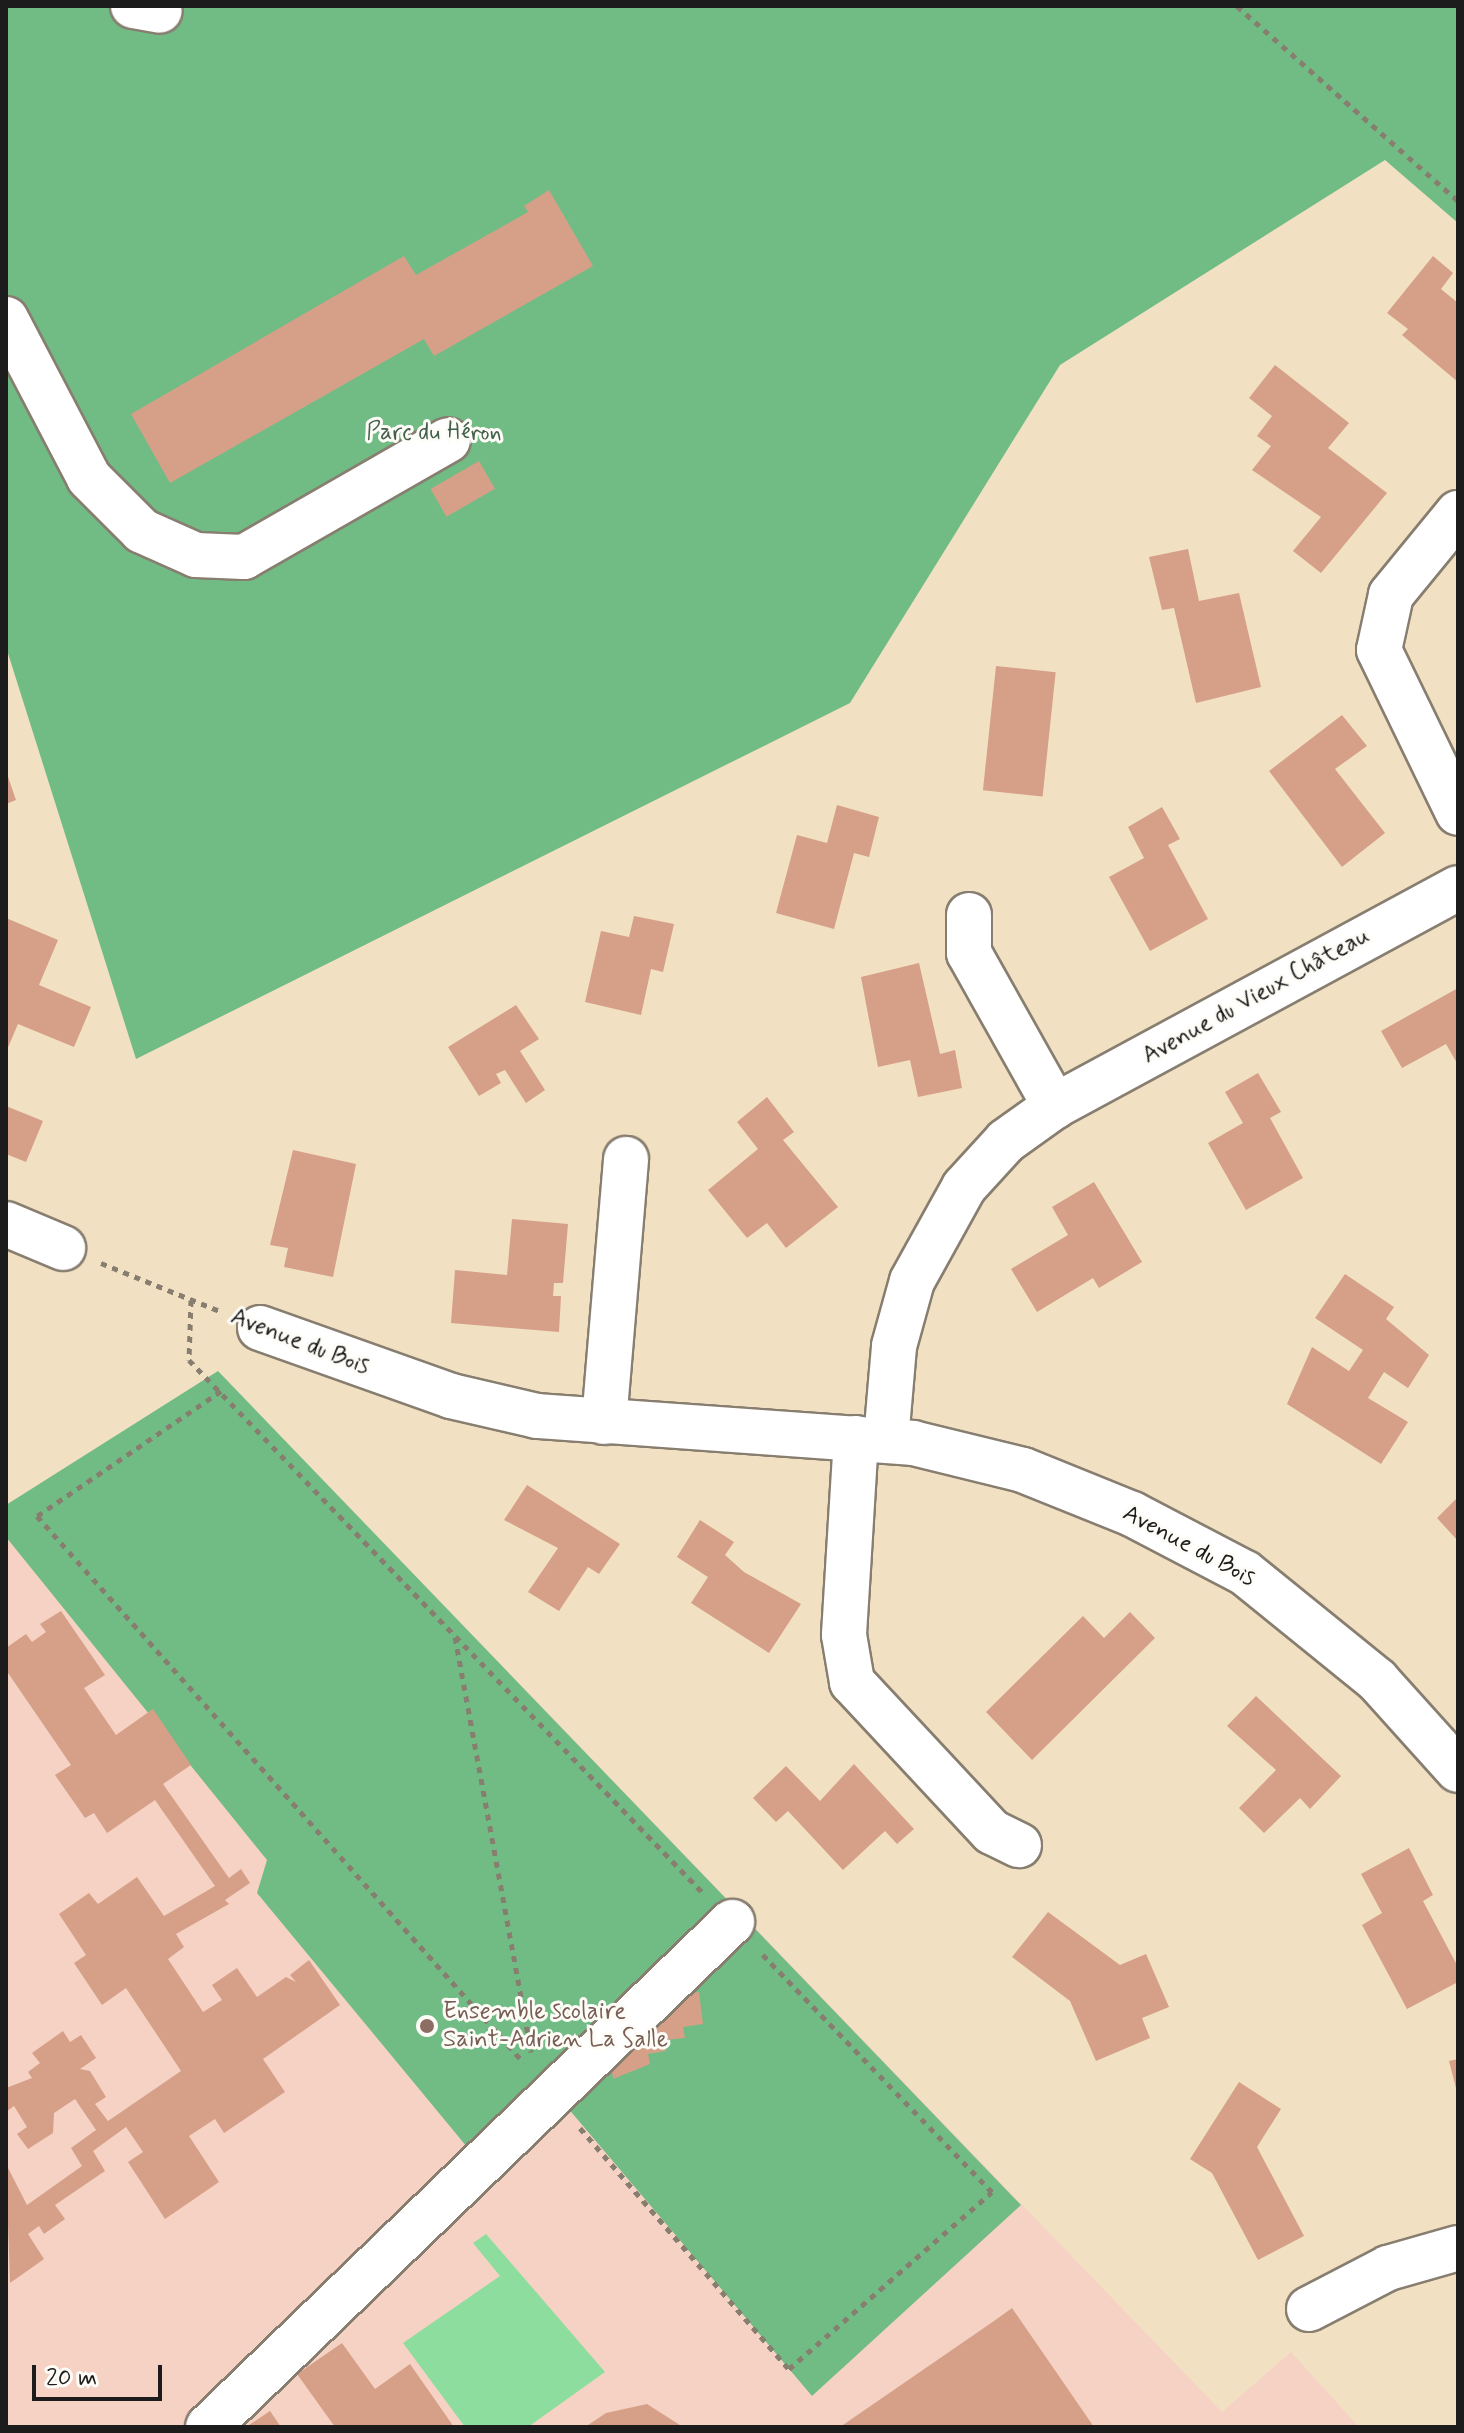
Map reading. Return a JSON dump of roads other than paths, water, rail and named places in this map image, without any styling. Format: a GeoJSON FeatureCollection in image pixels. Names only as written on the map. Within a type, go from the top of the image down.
{"type":"FeatureCollection","features":[{"type":"Feature","properties":{"kind":"street"},"geometry":{"type":"LineString","coordinates":[[6,319],[89,478],[142,531],[196,555],[244,557],[448,440]]}},
{"type":"Feature","properties":{"kind":"street"},"geometry":{"type":"LineString","coordinates":[[1458,513],[1391,595],[1379,650],[1458,813]]}},
{"type":"Feature","properties":{"kind":"street","name":"Avenue du Vieux Château"},"geometry":{"type":"LineString","coordinates":[[871,1439],[902,1311],[930,1244],[984,1162],[1055,1106],[1458,888]]}},
{"type":"Feature","properties":{"kind":"street"},"geometry":{"type":"LineString","coordinates":[[969,915],[969,953],[1055,1106]]}},
{"type":"Feature","properties":{"kind":"street"},"geometry":{"type":"LineString","coordinates":[[604,1422],[626,1159]]}},
{"type":"Feature","properties":{"kind":"street"},"geometry":{"type":"LineString","coordinates":[[6,1224],[63,1248]]}},
{"type":"Feature","properties":{"kind":"street","name":"Avenue du Bois"},"geometry":{"type":"LineString","coordinates":[[260,1328],[451,1396],[604,1422],[871,1439],[998,1461],[1209,1551],[1343,1649],[1458,1770]]}},
{"type":"Feature","properties":{"kind":"street"},"geometry":{"type":"LineString","coordinates":[[871,1439],[844,1635],[852,1682],[992,1832],[1019,1845]]}},
{"type":"Feature","properties":{"kind":"street"},"geometry":{"type":"LineString","coordinates":[[208,2427],[544,2086],[732,1922]]}},
{"type":"Feature","properties":{"kind":"street"},"geometry":{"type":"LineString","coordinates":[[1309,2309],[1388,2268],[1458,2248]]}},
{"type":"Feature","properties":{"kind":"place","name":"Ensemble scolaire Saint-Adrien La Salle"},"geometry":{"type":"Point","coordinates":[427,2026]}},
{"type":"Feature","properties":{"kind":"park label","name":"Parc du Héron"},"geometry":{"type":"Point","coordinates":[434,433]}}]}
